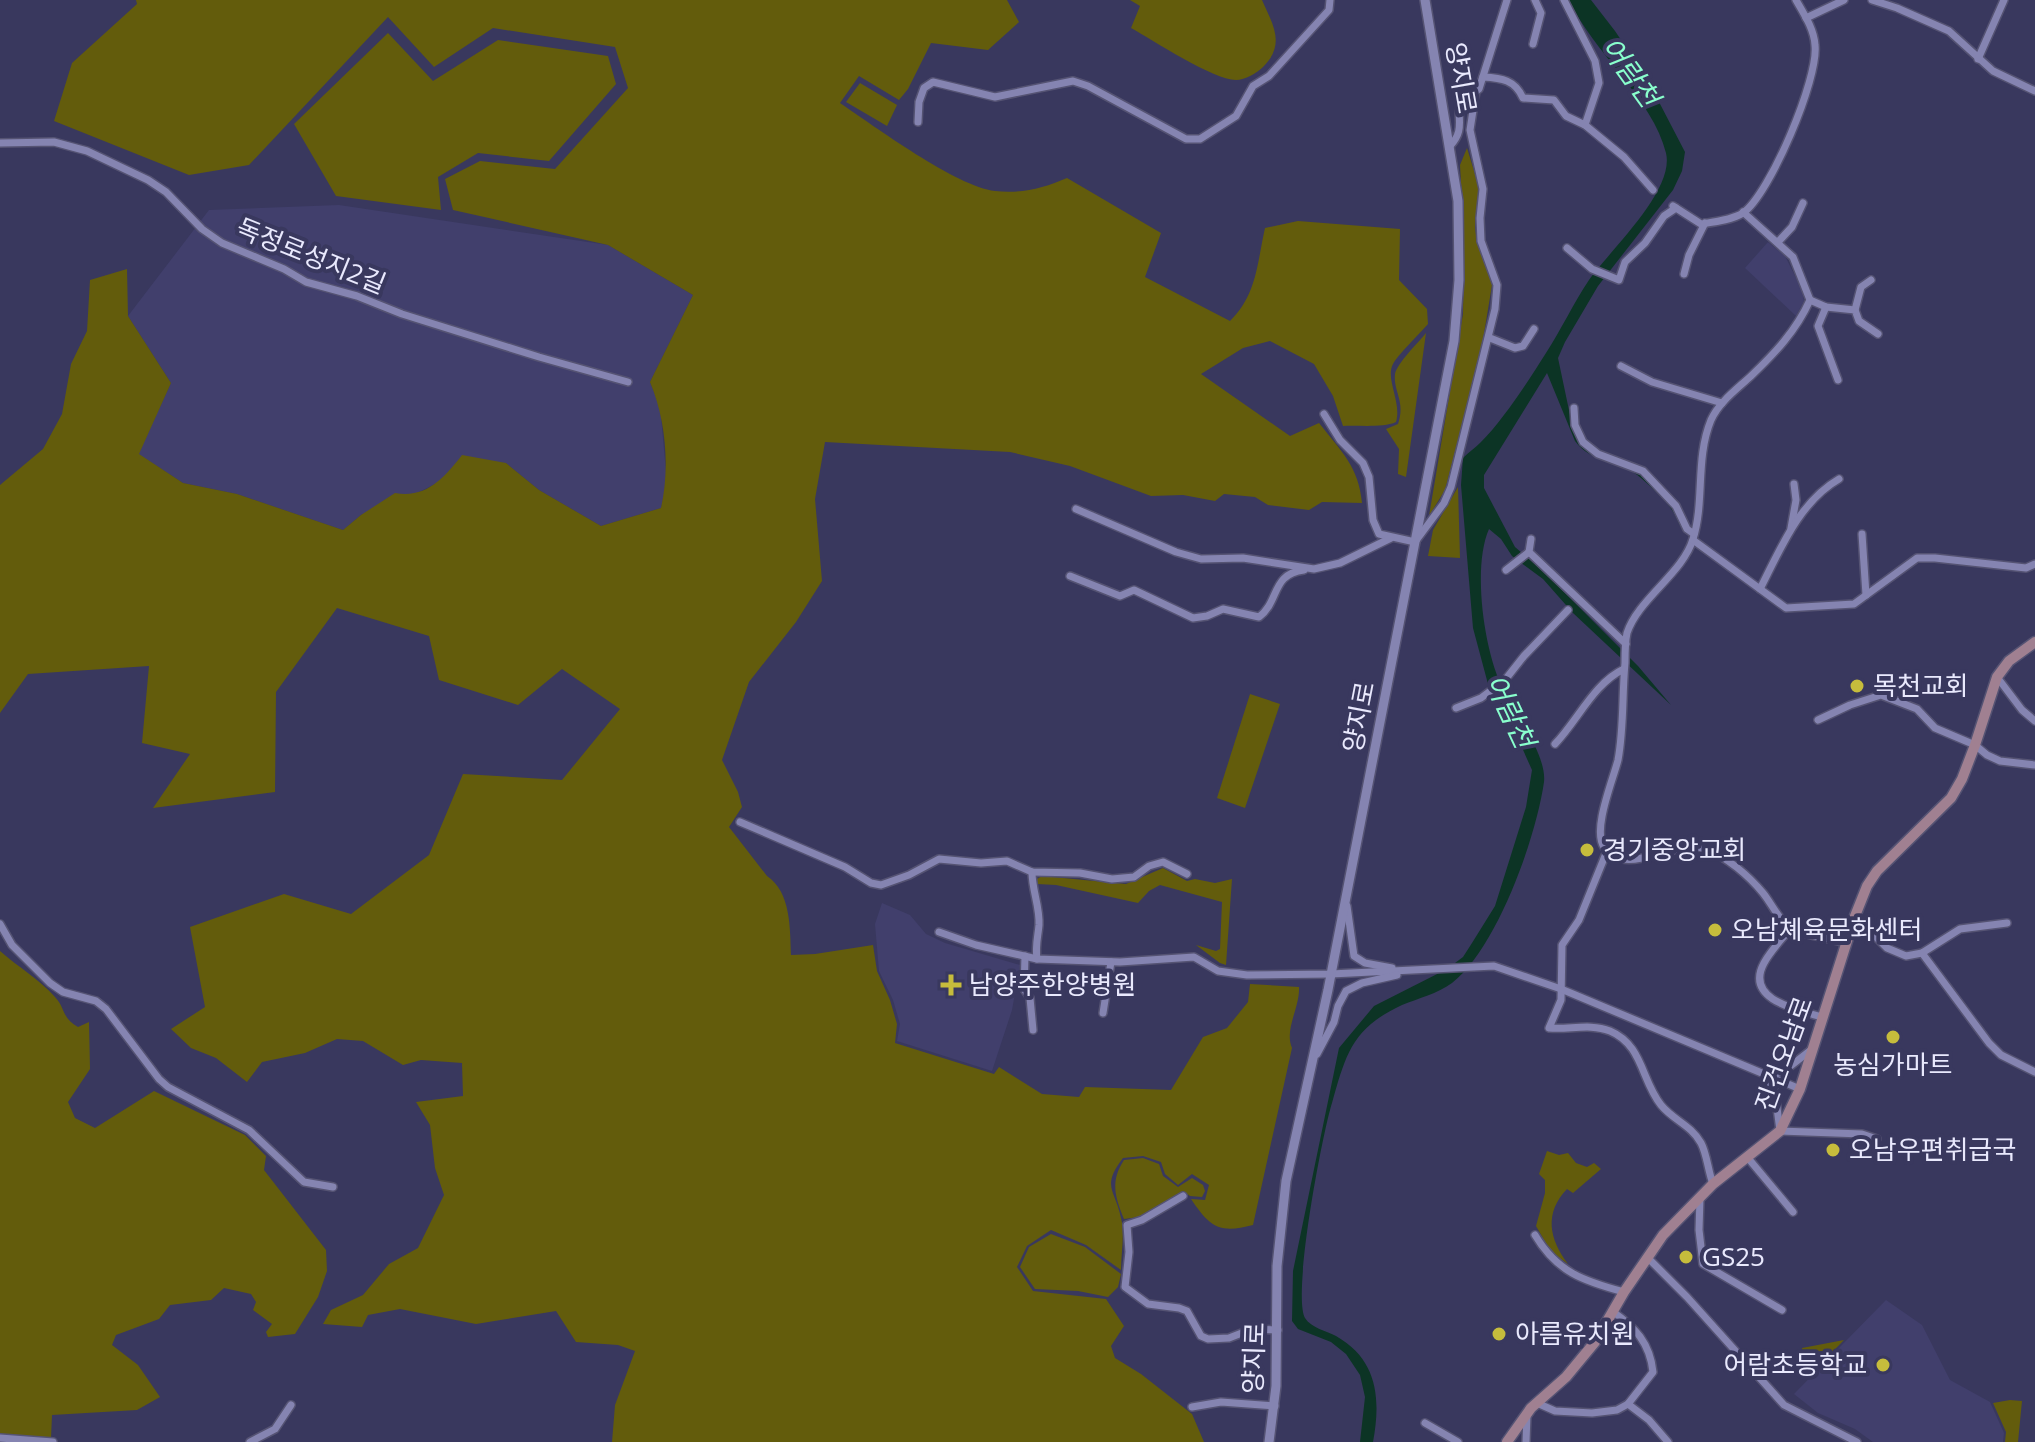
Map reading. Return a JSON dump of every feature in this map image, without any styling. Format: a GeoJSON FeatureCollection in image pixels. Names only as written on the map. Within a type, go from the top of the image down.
{"type":"FeatureCollection","features":[{"type":"Feature","properties":{"kind":"main road","name":"진건오남로"},"geometry":{"type":"LineString","coordinates":[[1507,1442],[1527,1413],[1566,1377],[1595,1342],[1663,1235],[1713,1184],[1780,1131],[1800,1089],[1867,886],[1877,871],[1951,798],[1975,745],[1997,677],[2009,661],[2035,642]]}},
{"type":"Feature","properties":{"kind":"street"},"geometry":{"type":"LineString","coordinates":[[918,122],[919,102],[924,88],[933,82],[995,97],[1073,81],[1088,86],[1186,139],[1200,139],[1236,116],[1253,86],[1269,76],[1329,10],[1330,0]]}},
{"type":"Feature","properties":{"kind":"street","name":"양지로"},"geometry":{"type":"LineString","coordinates":[[1269,1442],[1275,1406],[1277,1266],[1284,1196],[1346,900],[1454,341],[1459,235],[1450,146],[1425,0]]}},
{"type":"Feature","properties":{"kind":"street"},"geometry":{"type":"LineString","coordinates":[[1450,146],[1459,135],[1462,99],[1479,89],[1507,0]]}},
{"type":"Feature","properties":{"kind":"street"},"geometry":{"type":"LineString","coordinates":[[1533,44],[1541,13],[1535,0]]}},
{"type":"Feature","properties":{"kind":"street"},"geometry":{"type":"LineString","coordinates":[[1564,0],[1595,61],[1599,83],[1585,125]]}},
{"type":"Feature","properties":{"kind":"street"},"geometry":{"type":"LineString","coordinates":[[1567,248],[1592,269],[1619,280],[1625,262],[1674,207],[1701,224],[1743,212],[1783,152],[1809,85],[1816,47],[1796,0]]}},
{"type":"Feature","properties":{"kind":"street"},"geometry":{"type":"LineString","coordinates":[[1806,18],[1844,0]]}},
{"type":"Feature","properties":{"kind":"street"},"geometry":{"type":"LineString","coordinates":[[1872,0],[1949,31],[1993,71],[2035,91]]}},
{"type":"Feature","properties":{"kind":"street"},"geometry":{"type":"LineString","coordinates":[[1978,59],[2004,0]]}},
{"type":"Feature","properties":{"kind":"street"},"geometry":{"type":"LineString","coordinates":[[1483,77],[1511,82],[1520,89],[1523,98],[1554,100],[1566,116],[1585,125],[1624,157],[1653,190]]}},
{"type":"Feature","properties":{"kind":"street"},"geometry":{"type":"LineString","coordinates":[[1324,414],[1340,440],[1363,463],[1369,477],[1373,520],[1379,534],[1415,542],[1444,503],[1451,487],[1490,338],[1497,285],[1481,241],[1482,177],[1470,130],[1476,91]]}},
{"type":"Feature","properties":{"kind":"street","name":"독정로성지2길"},"geometry":{"type":"LineString","coordinates":[[0,143],[54,142],[87,151],[166,192],[202,229],[222,243],[284,269],[306,282],[539,357],[628,382]]}},
{"type":"Feature","properties":{"kind":"street"},"geometry":{"type":"LineString","coordinates":[[1778,242],[1792,227],[1803,203]]}},
{"type":"Feature","properties":{"kind":"street"},"geometry":{"type":"LineString","coordinates":[[1743,212],[1793,257],[1810,300],[1826,307],[1855,310]]}},
{"type":"Feature","properties":{"kind":"street"},"geometry":{"type":"LineString","coordinates":[[1684,274],[1689,255],[1705,223]]}},
{"type":"Feature","properties":{"kind":"street"},"geometry":{"type":"LineString","coordinates":[[1871,280],[1861,287],[1855,310],[1859,321],[1878,334]]}},
{"type":"Feature","properties":{"kind":"street"},"geometry":{"type":"LineString","coordinates":[[1810,300],[1782,346],[1722,403],[1711,420],[1700,462],[1693,537],[1685,554],[1632,624],[1626,644],[1618,756],[1599,830],[1601,844],[1611,855],[1631,861],[1682,847],[1698,847],[1716,853],[1762,892],[1791,928],[1846,943]]}},
{"type":"Feature","properties":{"kind":"street"},"geometry":{"type":"LineString","coordinates":[[1826,307],[1818,326],[1838,380]]}},
{"type":"Feature","properties":{"kind":"street"},"geometry":{"type":"LineString","coordinates":[[1490,338],[1515,348],[1523,346],[1534,329]]}},
{"type":"Feature","properties":{"kind":"street"},"geometry":{"type":"LineString","coordinates":[[1621,366],[1652,382],[1722,403]]}},
{"type":"Feature","properties":{"kind":"street"},"geometry":{"type":"LineString","coordinates":[[1574,408],[1575,425],[1583,442],[1598,454],[1643,471],[1676,506],[1693,537],[1786,608],[1854,604],[1917,558],[2026,568],[2035,564]]}},
{"type":"Feature","properties":{"kind":"street"},"geometry":{"type":"LineString","coordinates":[[1760,589],[1790,530],[1826,486],[1839,479]]}},
{"type":"Feature","properties":{"kind":"street"},"geometry":{"type":"LineString","coordinates":[[1790,530],[1796,500],[1794,484]]}},
{"type":"Feature","properties":{"kind":"street"},"geometry":{"type":"LineString","coordinates":[[1076,509],[1176,552],[1201,559],[1243,558],[1314,569]]}},
{"type":"Feature","properties":{"kind":"street"},"geometry":{"type":"LineString","coordinates":[[1862,534],[1866,595]]}},
{"type":"Feature","properties":{"kind":"street"},"geometry":{"type":"LineString","coordinates":[[1070,576],[1120,596],[1134,590],[1193,618],[1223,609],[1259,617],[1267,611],[1281,579],[1291,572],[1340,563],[1391,538]]}},
{"type":"Feature","properties":{"kind":"street"},"geometry":{"type":"LineString","coordinates":[[1506,570],[1529,552],[1531,539]]}},
{"type":"Feature","properties":{"kind":"street"},"geometry":{"type":"LineString","coordinates":[[1529,552],[1626,644]]}},
{"type":"Feature","properties":{"kind":"street"},"geometry":{"type":"LineString","coordinates":[[1456,708],[1487,694],[1505,680],[1568,610]]}},
{"type":"Feature","properties":{"kind":"street"},"geometry":{"type":"LineString","coordinates":[[1555,744],[1602,685],[1624,667]]}},
{"type":"Feature","properties":{"kind":"street"},"geometry":{"type":"LineString","coordinates":[[1997,677],[2022,710],[2035,721]]}},
{"type":"Feature","properties":{"kind":"street"},"geometry":{"type":"LineString","coordinates":[[1818,720],[1881,695],[1917,709],[1935,728],[1975,745],[2000,761],[2035,765]]}},
{"type":"Feature","properties":{"kind":"street"},"geometry":{"type":"LineString","coordinates":[[740,822],[881,885],[939,859],[981,863],[1007,861],[1032,872],[1080,873],[1123,879],[1134,877],[1149,866],[1163,862],[1187,874]]}},
{"type":"Feature","properties":{"kind":"street"},"geometry":{"type":"LineString","coordinates":[[1607,851],[1579,920],[1562,945],[1561,1000],[1549,1028],[1568,1030],[1587,1026],[1609,1031],[1625,1041],[1639,1057],[1658,1102],[1700,1141],[1713,1184]]}},
{"type":"Feature","properties":{"kind":"street"},"geometry":{"type":"LineString","coordinates":[[1032,872],[1032,890],[1039,924],[1035,944],[1037,959]]}},
{"type":"Feature","properties":{"kind":"street"},"geometry":{"type":"LineString","coordinates":[[1346,900],[1353,951],[1358,960],[1372,966],[1414,971]]}},
{"type":"Feature","properties":{"kind":"street"},"geometry":{"type":"LineString","coordinates":[[1855,916],[1887,948],[1906,956],[1922,953],[1960,929],[2007,923]]}},
{"type":"Feature","properties":{"kind":"street"},"geometry":{"type":"LineString","coordinates":[[0,924],[12,945],[50,983],[63,992],[96,1001],[106,1009],[168,1087],[249,1130],[304,1182],[333,1187]]}},
{"type":"Feature","properties":{"kind":"street"},"geometry":{"type":"LineString","coordinates":[[1791,928],[1762,967],[1762,987],[1769,999],[1822,1017]]}},
{"type":"Feature","properties":{"kind":"street"},"geometry":{"type":"LineString","coordinates":[[939,932],[976,945],[1037,959],[1111,962],[1194,957],[1218,971],[1247,975],[1494,966],[1561,989],[1800,1089]]}},
{"type":"Feature","properties":{"kind":"street"},"geometry":{"type":"LineString","coordinates":[[1922,953],[1989,1043],[2001,1055],[2035,1072]]}},
{"type":"Feature","properties":{"kind":"street"},"geometry":{"type":"LineString","coordinates":[[1025,956],[1024,989],[1030,998],[1033,1030]]}},
{"type":"Feature","properties":{"kind":"street"},"geometry":{"type":"LineString","coordinates":[[1103,1013],[1111,962]]}},
{"type":"Feature","properties":{"kind":"street"},"geometry":{"type":"LineString","coordinates":[[1312,1063],[1346,991],[1362,983],[1414,971]]}},
{"type":"Feature","properties":{"kind":"street"},"geometry":{"type":"LineString","coordinates":[[1763,1074],[1784,1071],[1811,1050]]}},
{"type":"Feature","properties":{"kind":"street"},"geometry":{"type":"LineString","coordinates":[[1763,1074],[1775,1092],[1780,1131],[1862,1134],[1877,1139]]}},
{"type":"Feature","properties":{"kind":"street"},"geometry":{"type":"LineString","coordinates":[[1748,1158],[1793,1212]]}},
{"type":"Feature","properties":{"kind":"street"},"geometry":{"type":"LineString","coordinates":[[1183,1196],[1142,1220],[1127,1225],[1129,1252],[1125,1287],[1148,1304],[1187,1311],[1201,1336],[1208,1339],[1229,1338],[1252,1329],[1278,1330]]}},
{"type":"Feature","properties":{"kind":"street"},"geometry":{"type":"LineString","coordinates":[[1701,1196],[1699,1230],[1703,1264],[1782,1310]]}},
{"type":"Feature","properties":{"kind":"street"},"geometry":{"type":"LineString","coordinates":[[1535,1235],[1551,1259],[1566,1270],[1594,1284],[1624,1292]]}},
{"type":"Feature","properties":{"kind":"street"},"geometry":{"type":"LineString","coordinates":[[1647,1257],[1784,1405],[1857,1442]]}},
{"type":"Feature","properties":{"kind":"street"},"geometry":{"type":"LineString","coordinates":[[1537,1403],[1555,1411],[1592,1413],[1617,1410],[1628,1404],[1653,1372],[1651,1356],[1634,1326],[1612,1311]]}},
{"type":"Feature","properties":{"kind":"street"},"geometry":{"type":"LineString","coordinates":[[1192,1407],[1221,1402],[1275,1406]]}},
{"type":"Feature","properties":{"kind":"street"},"geometry":{"type":"LineString","coordinates":[[1628,1404],[1649,1420],[1668,1442]]}},
{"type":"Feature","properties":{"kind":"street"},"geometry":{"type":"LineString","coordinates":[[250,1442],[275,1429],[291,1405]]}},
{"type":"Feature","properties":{"kind":"street"},"geometry":{"type":"LineString","coordinates":[[1526,1442],[1527,1413]]}},
{"type":"Feature","properties":{"kind":"street"},"geometry":{"type":"LineString","coordinates":[[1425,1423],[1458,1442]]}},
{"type":"Feature","properties":{"kind":"street"},"geometry":{"type":"LineString","coordinates":[[0,1438],[53,1442]]}},
{"type":"Feature","properties":{"kind":"shaded area"},"geometry":{"type":"Polygon","coordinates":[[[136,0],[1007,0],[1019,22],[988,50],[931,43],[908,89],[899,100],[859,76],[840,103],[916,154],[979,187],[1005,192],[1023,191],[1067,178],[1161,233],[1145,277],[1230,321],[1251,289],[1265,228],[1298,221],[1400,229],[1399,280],[1427,309],[1428,324],[1404,350],[1391,370],[1397,407],[1396,422],[1378,426],[1343,426],[1333,396],[1314,364],[1270,341],[1243,348],[1201,374],[1290,436],[1319,423],[1353,469],[1362,503],[1322,502],[1309,510],[1268,505],[1255,497],[1224,494],[1215,501],[1183,495],[1151,496],[1070,466],[1010,452],[825,442],[815,499],[822,581],[796,622],[749,682],[722,760],[742,807],[729,827],[781,891],[788,911],[791,955],[873,945],[877,971],[897,1024],[895,1043],[994,1074],[999,1067],[1042,1094],[1079,1097],[1085,1087],[1171,1090],[1203,1037],[1227,1028],[1248,1002],[1250,984],[1299,987],[1290,1033],[1292,1048],[1253,1225],[1232,1229],[1216,1226],[1191,1199],[1205,1200],[1209,1185],[1192,1174],[1178,1185],[1165,1174],[1161,1162],[1143,1156],[1123,1158],[1111,1182],[1122,1224],[1121,1270],[1086,1245],[1051,1230],[1027,1246],[1017,1267],[1033,1291],[1106,1299],[1124,1326],[1111,1346],[1115,1358],[1192,1414],[1204,1442],[612,1442],[615,1405],[635,1351],[618,1345],[576,1342],[556,1311],[476,1324],[400,1309],[368,1315],[362,1327],[323,1324],[331,1310],[363,1295],[389,1264],[418,1248],[444,1195],[435,1168],[430,1125],[416,1102],[463,1096],[462,1063],[421,1060],[403,1065],[363,1041],[337,1039],[305,1053],[262,1062],[247,1082],[216,1058],[191,1048],[171,1029],[205,1007],[190,927],[284,894],[351,914],[429,855],[463,774],[562,780],[620,709],[562,669],[518,705],[439,680],[429,636],[337,608],[276,692],[275,792],[153,808],[190,754],[142,743],[149,666],[28,674],[0,713],[0,485],[43,449],[62,414],[71,364],[87,331],[90,280],[127,269],[128,316],[171,383],[139,454],[183,483],[237,494],[343,530],[395,493],[416,493],[434,484],[462,455],[506,463],[539,490],[601,526],[661,508],[665,444],[660,412],[650,382],[693,295],[608,245],[453,210],[445,179],[480,161],[555,169],[628,88],[615,47],[493,28],[434,67],[388,17],[249,165],[189,175],[54,121],[72,63],[137,4],[136,0]]]}},
{"type":"Feature","properties":{"kind":"shaded area"},"geometry":{"type":"Polygon","coordinates":[[[1130,0],[1262,0],[1275,34],[1274,50],[1263,67],[1247,77],[1236,80],[1213,74],[1131,28],[1140,6],[1130,0]]]}},
{"type":"Feature","properties":{"kind":"shaded area"},"geometry":{"type":"Polygon","coordinates":[[[388,33],[433,81],[498,40],[608,56],[616,84],[549,161],[478,153],[438,177],[441,210],[336,196],[294,124],[388,33]]]}},
{"type":"Feature","properties":{"kind":"shaded area"},"geometry":{"type":"Polygon","coordinates":[[[860,83],[897,105],[887,126],[846,102],[860,83]]]}},
{"type":"Feature","properties":{"kind":"shaded area"},"geometry":{"type":"Polygon","coordinates":[[[1467,148],[1479,187],[1475,227],[1477,243],[1485,258],[1492,285],[1481,352],[1445,490],[1429,516],[1463,314],[1464,236],[1460,165],[1467,148]]]}},
{"type":"Feature","properties":{"kind":"shaded area"},"geometry":{"type":"Polygon","coordinates":[[[339,205],[608,245],[693,295],[650,382],[660,406],[667,483],[661,508],[601,526],[539,490],[506,463],[443,480],[361,515],[343,530],[237,494],[183,483],[138,454],[171,383],[128,316],[209,210],[339,205]]]}},
{"type":"Feature","properties":{"kind":"shaded area"},"geometry":{"type":"Polygon","coordinates":[[[1768,242],[1785,256],[1802,290],[1804,301],[1796,316],[1745,268],[1768,242]]]}},
{"type":"Feature","properties":{"kind":"shaded area"},"geometry":{"type":"Polygon","coordinates":[[[1426,333],[1406,477],[1398,474],[1399,449],[1386,429],[1398,424],[1400,416],[1395,380],[1397,369],[1426,333]]]}},
{"type":"Feature","properties":{"kind":"shaded area"},"geometry":{"type":"Polygon","coordinates":[[[1458,487],[1460,558],[1428,556],[1433,530],[1458,487]]]}},
{"type":"Feature","properties":{"kind":"shaded area"},"geometry":{"type":"Polygon","coordinates":[[[1250,694],[1280,704],[1245,808],[1217,798],[1250,694]]]}},
{"type":"Feature","properties":{"kind":"shaded area"},"geometry":{"type":"Polygon","coordinates":[[[1163,868],[1187,881],[1195,879],[1215,883],[1232,879],[1226,965],[1196,945],[1216,951],[1220,949],[1222,902],[1160,885],[1138,903],[1056,885],[1037,884],[1037,879],[1042,876],[1126,884],[1163,868]]]}},
{"type":"Feature","properties":{"kind":"shaded area","name":"남양주한양병원"},"geometry":{"type":"Polygon","coordinates":[[[882,903],[910,915],[926,934],[945,943],[1020,965],[1012,1010],[992,1071],[897,1041],[900,1024],[879,971],[875,924],[882,903]]]}},
{"type":"Feature","properties":{"kind":"shaded area"},"geometry":{"type":"Polygon","coordinates":[[[0,951],[49,991],[66,1016],[78,1027],[89,1022],[90,1069],[68,1102],[75,1118],[95,1128],[154,1091],[245,1135],[266,1156],[264,1170],[326,1250],[327,1271],[318,1297],[295,1334],[268,1337],[266,1332],[272,1324],[253,1310],[256,1302],[251,1294],[224,1288],[211,1300],[170,1305],[159,1319],[116,1335],[112,1345],[138,1365],[160,1397],[137,1410],[52,1415],[51,1438],[0,1437],[0,951]]]}},
{"type":"Feature","properties":{"kind":"shaded area"},"geometry":{"type":"Polygon","coordinates":[[[1547,1151],[1559,1155],[1568,1153],[1576,1163],[1587,1167],[1594,1163],[1601,1169],[1573,1193],[1567,1189],[1555,1207],[1553,1236],[1568,1264],[1551,1252],[1536,1226],[1545,1193],[1545,1180],[1539,1174],[1547,1151]]]}},
{"type":"Feature","properties":{"kind":"shaded area"},"geometry":{"type":"Polygon","coordinates":[[[1143,1158],[1159,1164],[1163,1176],[1178,1187],[1192,1178],[1203,1185],[1205,1191],[1202,1197],[1190,1196],[1183,1191],[1139,1217],[1124,1219],[1116,1196],[1117,1175],[1124,1160],[1143,1158]]]}},
{"type":"Feature","properties":{"kind":"shaded area"},"geometry":{"type":"Polygon","coordinates":[[[1051,1234],[1085,1247],[1121,1274],[1118,1287],[1108,1297],[1078,1291],[1035,1289],[1020,1267],[1029,1247],[1051,1234]]]}},
{"type":"Feature","properties":{"kind":"shaded area","name":"어람초등학교"},"geometry":{"type":"Polygon","coordinates":[[[1886,1300],[1922,1325],[1950,1380],[1990,1402],[2004,1433],[2003,1442],[1873,1442],[1855,1429],[1818,1413],[1794,1394],[1886,1300]]]}},
{"type":"Feature","properties":{"kind":"shaded area"},"geometry":{"type":"Polygon","coordinates":[[[1844,1340],[1808,1377],[1802,1348],[1844,1340]]]}},
{"type":"Feature","properties":{"kind":"shaded area"},"geometry":{"type":"Polygon","coordinates":[[[2022,1401],[2018,1442],[2005,1442],[2006,1432],[1993,1403],[2022,1401]]]}},
{"type":"Feature","properties":{"kind":"water","name":"어람천"},"geometry":{"type":"Polygon","coordinates":[[[1569,0],[1591,0],[1615,31],[1646,77],[1685,152],[1682,171],[1673,190],[1598,286],[1558,358],[1570,415],[1584,448],[1595,456],[1640,473],[1670,501],[1690,536],[1681,528],[1666,502],[1641,478],[1590,454],[1575,441],[1547,373],[1484,475],[1484,488],[1515,547],[1638,666],[1671,705],[1573,613],[1543,579],[1512,556],[1501,539],[1489,529],[1481,565],[1481,587],[1490,654],[1503,689],[1536,747],[1544,771],[1544,782],[1523,861],[1499,919],[1484,945],[1469,967],[1452,983],[1385,1014],[1362,1033],[1347,1057],[1332,1103],[1310,1214],[1302,1303],[1308,1321],[1350,1346],[1368,1369],[1376,1396],[1375,1426],[1373,1442],[1360,1442],[1365,1397],[1360,1375],[1346,1354],[1331,1342],[1298,1329],[1292,1321],[1293,1271],[1339,1048],[1374,1006],[1447,969],[1463,957],[1495,906],[1526,807],[1532,770],[1506,712],[1488,684],[1473,628],[1461,485],[1463,458],[1489,433],[1515,399],[1589,280],[1651,202],[1666,168],[1666,153],[1649,114],[1592,38],[1569,0]]]}},
{"type":"Feature","properties":{"kind":"place","name":"목천교회"},"geometry":{"type":"Point","coordinates":[1857,686]}},
{"type":"Feature","properties":{"kind":"place","name":"경기중앙교회"},"geometry":{"type":"Point","coordinates":[1587,850]}},
{"type":"Feature","properties":{"kind":"place","name":"오남쳬육문화센터"},"geometry":{"type":"Point","coordinates":[1715,930]}},
{"type":"Feature","properties":{"kind":"place","name":"남양주한양병원"},"geometry":{"type":"Point","coordinates":[951,985]}},
{"type":"Feature","properties":{"kind":"place","name":"농심가마트"},"geometry":{"type":"Point","coordinates":[1893,1037]}},
{"type":"Feature","properties":{"kind":"place","name":"오남우편취급국"},"geometry":{"type":"Point","coordinates":[1833,1150]}},
{"type":"Feature","properties":{"kind":"place","name":"GS25"},"geometry":{"type":"Point","coordinates":[1686,1257]}},
{"type":"Feature","properties":{"kind":"place","name":"아름유치원"},"geometry":{"type":"Point","coordinates":[1499,1334]}},
{"type":"Feature","properties":{"kind":"place","name":"어람초등학교"},"geometry":{"type":"Point","coordinates":[1883,1365]}}]}
